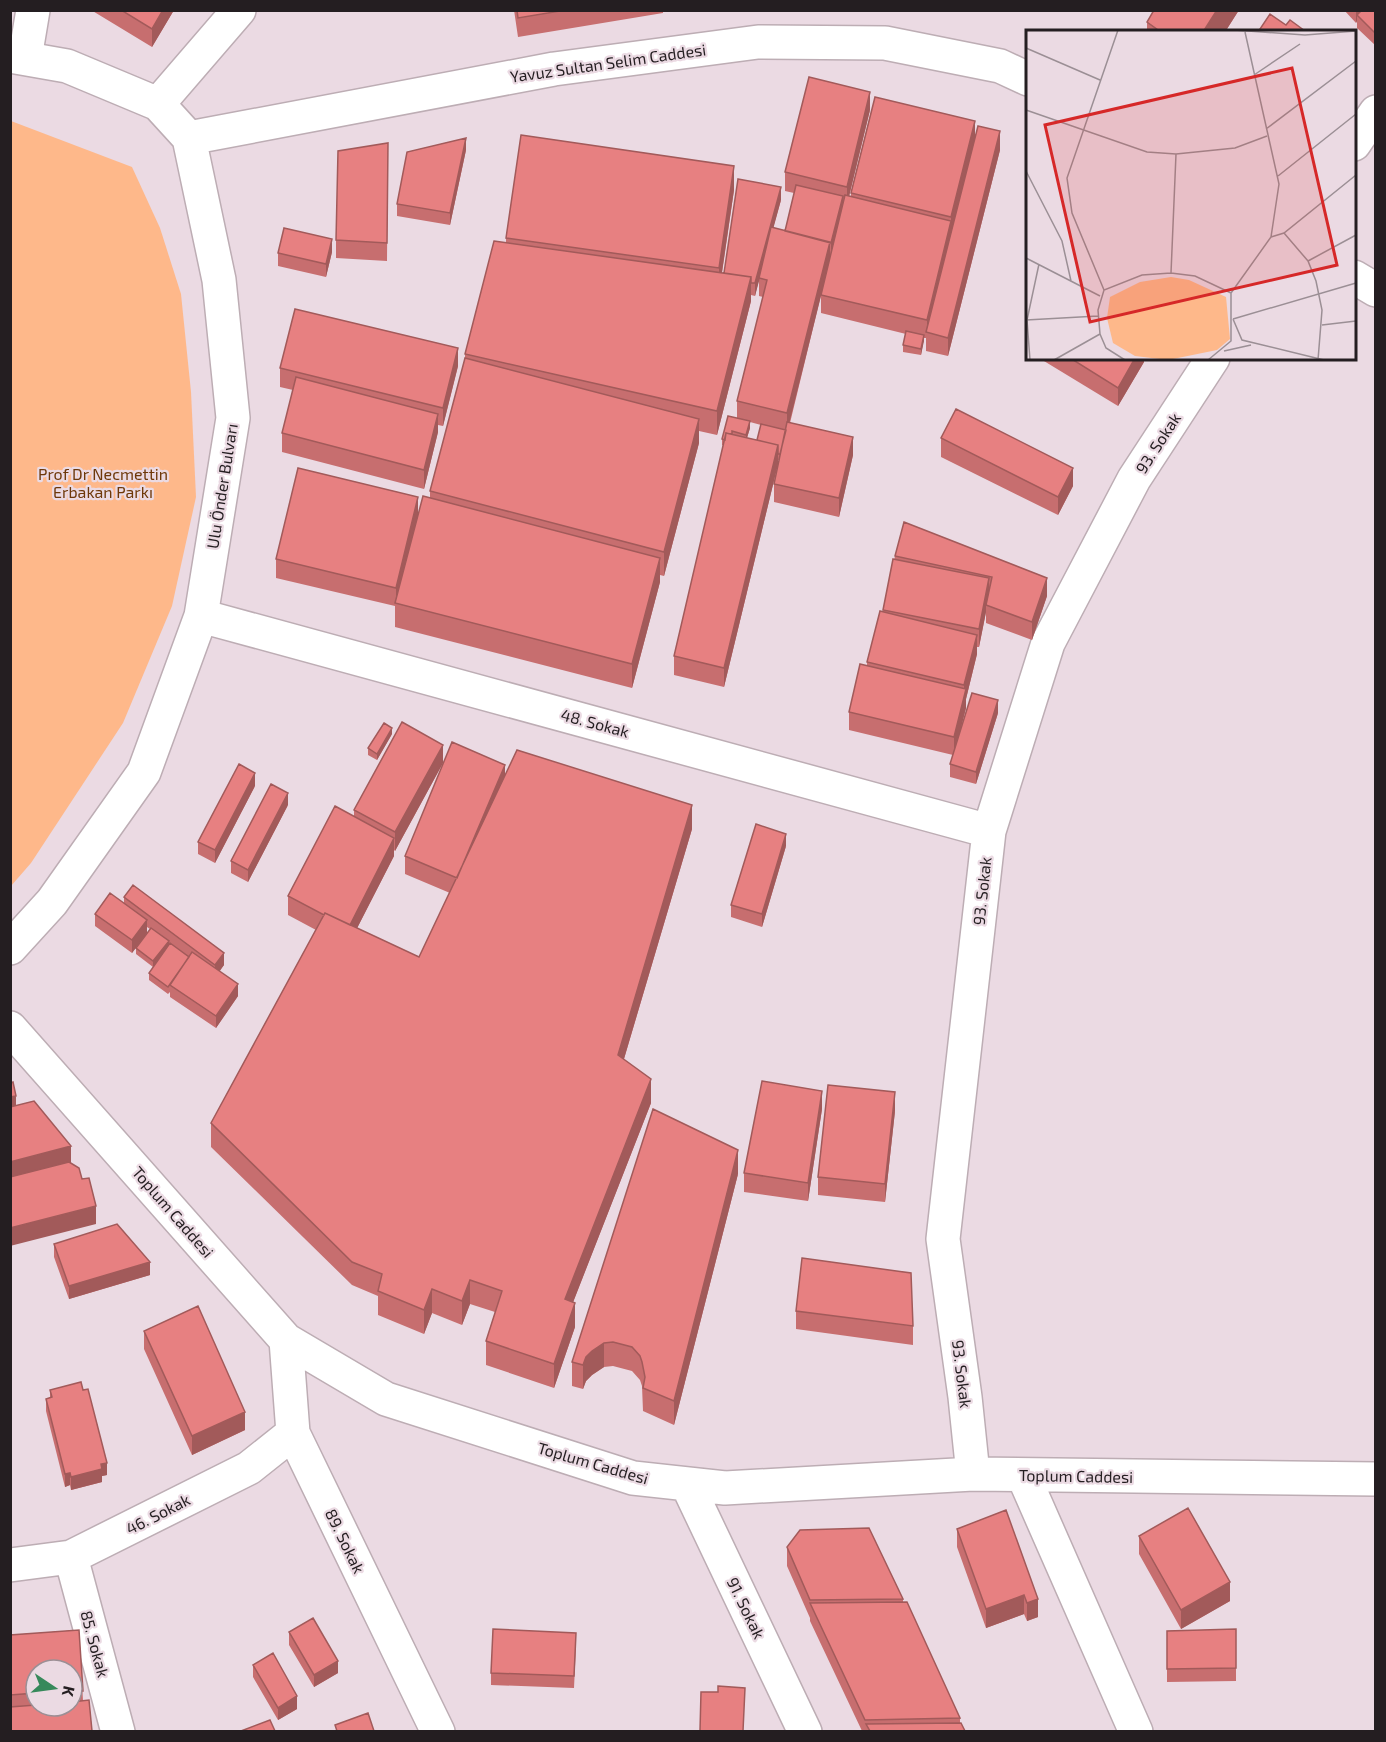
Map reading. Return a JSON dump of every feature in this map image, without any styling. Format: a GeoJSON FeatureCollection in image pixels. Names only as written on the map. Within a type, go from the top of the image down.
{"type":"FeatureCollection","features":[{"type":"Feature","properties":{"kind":"street"},"geometry":{"type":"LineString","coordinates":[[33,10],[18,57],[67,66],[158,104],[189,138]]}},
{"type":"Feature","properties":{"kind":"street"},"geometry":{"type":"LineString","coordinates":[[158,104],[239,10]]}},
{"type":"Feature","properties":{"kind":"street","name":"Yavuz Sultan Selim Caddesi"},"geometry":{"type":"LineString","coordinates":[[189,138],[554,69],[758,42],[885,44],[1000,66],[1026,78]]}},
{"type":"Feature","properties":{"kind":"street"},"geometry":{"type":"LineString","coordinates":[[1356,141],[1376,112]]}},
{"type":"Feature","properties":{"kind":"street","name":"Ulu Önder Bulvarı"},"geometry":{"type":"LineString","coordinates":[[10,948],[52,902],[144,772],[201,616],[233,418],[219,280],[189,138]]}},
{"type":"Feature","properties":{"kind":"street"},"geometry":{"type":"LineString","coordinates":[[1356,278],[1376,290]]}},
{"type":"Feature","properties":{"kind":"street","name":"93. Sokak"},"geometry":{"type":"LineString","coordinates":[[973,1474],[965,1397],[943,1239],[989,831],[1048,643],[1134,479],[1212,360]]}},
{"type":"Feature","properties":{"kind":"street","name":"48. Sokak"},"geometry":{"type":"LineString","coordinates":[[201,616],[989,831]]}},
{"type":"Feature","properties":{"kind":"street","name":"Toplum Caddesi"},"geometry":{"type":"LineString","coordinates":[[10,1028],[286,1340],[386,1400],[633,1478],[725,1488],[973,1474],[1376,1479]]}},
{"type":"Feature","properties":{"kind":"street","name":"89. Sokak"},"geometry":{"type":"LineString","coordinates":[[286,1340],[293,1433],[438,1731]]}},
{"type":"Feature","properties":{"kind":"street","name":"46. Sokak"},"geometry":{"type":"LineString","coordinates":[[10,1565],[72,1557],[249,1468],[293,1433]]}},
{"type":"Feature","properties":{"kind":"street"},"geometry":{"type":"LineString","coordinates":[[1023,1475],[1136,1731]]}},
{"type":"Feature","properties":{"kind":"street","name":"91. Sokak"},"geometry":{"type":"LineString","coordinates":[[687,1484],[805,1731]]}},
{"type":"Feature","properties":{"kind":"street","name":"85. Sokak"},"geometry":{"type":"LineString","coordinates":[[72,1557],[118,1731]]}},
{"type":"Feature","properties":{"kind":"green space","name":"Prof Dr Necmettin Erbakan Parkı"},"geometry":{"type":"Polygon","coordinates":[[[11,121],[132,167],[160,228],[181,294],[191,392],[196,497],[172,606],[123,723],[31,863],[11,886],[11,121]]]}},
{"type":"Feature","properties":{"kind":"building"},"geometry":{"type":"Polygon","coordinates":[[[121,10],[163,10],[152,29],[121,10]]]}},
{"type":"Feature","properties":{"kind":"building"},"geometry":{"type":"Polygon","coordinates":[[[517,10],[566,10],[518,18],[517,10]]]}},
{"type":"Feature","properties":{"kind":"building"},"geometry":{"type":"Polygon","coordinates":[[[1154,10],[1217,10],[1204,30],[1158,30],[1147,22],[1154,10]]]}},
{"type":"Feature","properties":{"kind":"building"},"geometry":{"type":"Polygon","coordinates":[[[1362,10],[1376,10],[1376,34],[1357,15],[1362,10]]]}},
{"type":"Feature","properties":{"kind":"building"},"geometry":{"type":"Polygon","coordinates":[[[1270,14],[1286,25],[1290,20],[1304,30],[1259,30],[1270,14]]]}},
{"type":"Feature","properties":{"kind":"building"},"geometry":{"type":"Polygon","coordinates":[[[809,77],[870,92],[847,187],[785,172],[809,77]]]}},
{"type":"Feature","properties":{"kind":"building"},"geometry":{"type":"Polygon","coordinates":[[[875,97],[975,121],[951,217],[851,193],[875,97]]]}},
{"type":"Feature","properties":{"kind":"building"},"geometry":{"type":"Polygon","coordinates":[[[978,126],[1000,131],[948,338],[926,332],[978,126]]]}},
{"type":"Feature","properties":{"kind":"building"},"geometry":{"type":"Polygon","coordinates":[[[521,135],[734,166],[719,268],[506,238],[521,135]]]}},
{"type":"Feature","properties":{"kind":"building"},"geometry":{"type":"Polygon","coordinates":[[[466,138],[450,213],[397,204],[407,152],[466,138]]]}},
{"type":"Feature","properties":{"kind":"building"},"geometry":{"type":"Polygon","coordinates":[[[388,143],[387,243],[336,240],[338,151],[388,143]]]}},
{"type":"Feature","properties":{"kind":"building"},"geometry":{"type":"Polygon","coordinates":[[[738,179],[781,187],[755,283],[751,283],[751,277],[724,273],[738,179]]]}},
{"type":"Feature","properties":{"kind":"building"},"geometry":{"type":"Polygon","coordinates":[[[796,185],[843,196],[831,243],[785,231],[796,185]]]}},
{"type":"Feature","properties":{"kind":"building"},"geometry":{"type":"Polygon","coordinates":[[[845,195],[951,221],[927,320],[821,295],[845,195]]]}},
{"type":"Feature","properties":{"kind":"building"},"geometry":{"type":"Polygon","coordinates":[[[771,227],[830,242],[787,413],[737,401],[767,280],[759,278],[771,227]]]}},
{"type":"Feature","properties":{"kind":"building"},"geometry":{"type":"Polygon","coordinates":[[[284,228],[332,239],[326,264],[278,253],[284,228]]]}},
{"type":"Feature","properties":{"kind":"building"},"geometry":{"type":"Polygon","coordinates":[[[494,241],[751,277],[717,411],[465,354],[494,241]]]}},
{"type":"Feature","properties":{"kind":"building"},"geometry":{"type":"Polygon","coordinates":[[[295,309],[458,348],[443,408],[280,368],[295,309]]]}},
{"type":"Feature","properties":{"kind":"building"},"geometry":{"type":"Polygon","coordinates":[[[906,331],[924,335],[921,349],[903,345],[906,331]]]}},
{"type":"Feature","properties":{"kind":"building"},"geometry":{"type":"Polygon","coordinates":[[[465,358],[699,419],[664,552],[430,491],[465,358]]]}},
{"type":"Feature","properties":{"kind":"building"},"geometry":{"type":"Polygon","coordinates":[[[1073,360],[1134,360],[1118,388],[1073,360]]]}},
{"type":"Feature","properties":{"kind":"building"},"geometry":{"type":"Polygon","coordinates":[[[296,377],[438,414],[424,470],[282,433],[296,377]]]}},
{"type":"Feature","properties":{"kind":"building"},"geometry":{"type":"Polygon","coordinates":[[[956,409],[1073,468],[1058,497],[941,438],[956,409]]]}},
{"type":"Feature","properties":{"kind":"building"},"geometry":{"type":"Polygon","coordinates":[[[728,416],[750,421],[746,435],[732,431],[732,434],[726,433],[725,440],[722,439],[728,416]]]}},
{"type":"Feature","properties":{"kind":"building"},"geometry":{"type":"Polygon","coordinates":[[[787,422],[853,437],[839,498],[774,484],[787,422]]]}},
{"type":"Feature","properties":{"kind":"building"},"geometry":{"type":"Polygon","coordinates":[[[761,424],[786,430],[780,454],[778,454],[778,445],[757,440],[761,424]]]}},
{"type":"Feature","properties":{"kind":"building"},"geometry":{"type":"Polygon","coordinates":[[[726,433],[778,445],[724,668],[674,656],[726,433]]]}},
{"type":"Feature","properties":{"kind":"building"},"geometry":{"type":"Polygon","coordinates":[[[298,468],[418,497],[396,588],[276,559],[298,468]]]}},
{"type":"Feature","properties":{"kind":"building"},"geometry":{"type":"Polygon","coordinates":[[[423,496],[660,558],[632,664],[395,603],[423,496]]]}},
{"type":"Feature","properties":{"kind":"building"},"geometry":{"type":"Polygon","coordinates":[[[904,522],[1047,578],[1032,622],[986,605],[992,577],[895,556],[904,522]]]}},
{"type":"Feature","properties":{"kind":"building"},"geometry":{"type":"Polygon","coordinates":[[[893,559],[989,578],[979,629],[883,610],[893,559]]]}},
{"type":"Feature","properties":{"kind":"building"},"geometry":{"type":"Polygon","coordinates":[[[880,611],[977,635],[964,685],[867,662],[880,611]]]}},
{"type":"Feature","properties":{"kind":"building"},"geometry":{"type":"Polygon","coordinates":[[[860,664],[966,689],[954,737],[849,712],[860,664]]]}},
{"type":"Feature","properties":{"kind":"building"},"geometry":{"type":"Polygon","coordinates":[[[972,693],[998,700],[976,772],[950,764],[972,693]]]}},
{"type":"Feature","properties":{"kind":"building"},"geometry":{"type":"Polygon","coordinates":[[[402,722],[443,745],[395,832],[354,810],[402,722]]]}},
{"type":"Feature","properties":{"kind":"building"},"geometry":{"type":"Polygon","coordinates":[[[384,723],[392,728],[377,754],[368,748],[384,723]]]}},
{"type":"Feature","properties":{"kind":"building"},"geometry":{"type":"Polygon","coordinates":[[[452,742],[505,765],[457,878],[405,856],[452,742]]]}},
{"type":"Feature","properties":{"kind":"building"},"geometry":{"type":"Polygon","coordinates":[[[517,750],[692,805],[618,1055],[651,1079],[565,1299],[575,1303],[554,1364],[486,1341],[502,1291],[470,1280],[462,1301],[432,1289],[424,1310],[378,1291],[382,1274],[352,1262],[211,1123],[325,913],[419,957],[517,750]]]}},
{"type":"Feature","properties":{"kind":"building"},"geometry":{"type":"Polygon","coordinates":[[[239,764],[255,773],[215,850],[198,842],[239,764]]]}},
{"type":"Feature","properties":{"kind":"building"},"geometry":{"type":"Polygon","coordinates":[[[271,784],[288,793],[248,870],[231,861],[271,784]]]}},
{"type":"Feature","properties":{"kind":"building"},"geometry":{"type":"Polygon","coordinates":[[[335,806],[394,838],[350,925],[325,913],[324,915],[288,896],[335,806]]]}},
{"type":"Feature","properties":{"kind":"building"},"geometry":{"type":"Polygon","coordinates":[[[756,824],[786,834],[762,914],[731,905],[756,824]]]}},
{"type":"Feature","properties":{"kind":"building"},"geometry":{"type":"Polygon","coordinates":[[[133,885],[224,953],[215,965],[124,897],[133,885]]]}},
{"type":"Feature","properties":{"kind":"building"},"geometry":{"type":"Polygon","coordinates":[[[110,893],[147,920],[132,940],[95,914],[110,893]]]}},
{"type":"Feature","properties":{"kind":"building"},"geometry":{"type":"Polygon","coordinates":[[[151,928],[169,941],[153,961],[136,948],[151,928]]]}},
{"type":"Feature","properties":{"kind":"building"},"geometry":{"type":"Polygon","coordinates":[[[170,943],[189,957],[168,987],[149,973],[170,943]]]}},
{"type":"Feature","properties":{"kind":"building"},"geometry":{"type":"Polygon","coordinates":[[[192,952],[238,984],[216,1016],[170,985],[192,952]]]}},
{"type":"Feature","properties":{"kind":"building"},"geometry":{"type":"Polygon","coordinates":[[[762,1081],[822,1091],[808,1183],[744,1173],[762,1081]]]}},
{"type":"Feature","properties":{"kind":"building"},"geometry":{"type":"Polygon","coordinates":[[[13,1082],[16,1096],[10,1097],[10,1083],[13,1082]]]}},
{"type":"Feature","properties":{"kind":"building"},"geometry":{"type":"Polygon","coordinates":[[[828,1085],[895,1092],[885,1184],[818,1177],[828,1085]]]}},
{"type":"Feature","properties":{"kind":"building"},"geometry":{"type":"Polygon","coordinates":[[[34,1101],[71,1146],[10,1162],[10,1107],[34,1101]]]}},
{"type":"Feature","properties":{"kind":"building"},"geometry":{"type":"Polygon","coordinates":[[[653,1109],[738,1150],[674,1401],[643,1388],[645,1377],[642,1362],[632,1347],[613,1342],[604,1343],[586,1357],[583,1365],[572,1362],[653,1109]]]}},
{"type":"Feature","properties":{"kind":"building"},"geometry":{"type":"Polygon","coordinates":[[[69,1162],[79,1168],[82,1179],[89,1178],[96,1206],[10,1228],[10,1177],[69,1162]]]}},
{"type":"Feature","properties":{"kind":"building"},"geometry":{"type":"Polygon","coordinates":[[[117,1224],[150,1262],[69,1286],[54,1244],[117,1224]]]}},
{"type":"Feature","properties":{"kind":"building"},"geometry":{"type":"Polygon","coordinates":[[[802,1258],[911,1273],[913,1326],[796,1311],[802,1258]]]}},
{"type":"Feature","properties":{"kind":"building"},"geometry":{"type":"Polygon","coordinates":[[[198,1306],[245,1412],[192,1436],[144,1331],[198,1306]]]}},
{"type":"Feature","properties":{"kind":"building"},"geometry":{"type":"Polygon","coordinates":[[[81,1382],[83,1390],[88,1389],[107,1463],[101,1464],[102,1469],[71,1477],[70,1473],[65,1474],[46,1399],[52,1397],[50,1390],[81,1382]]]}},
{"type":"Feature","properties":{"kind":"building"},"geometry":{"type":"Polygon","coordinates":[[[1188,1508],[1230,1582],[1181,1610],[1139,1536],[1188,1508]]]}},
{"type":"Feature","properties":{"kind":"building"},"geometry":{"type":"Polygon","coordinates":[[[1006,1510],[1038,1599],[1027,1603],[1024,1595],[986,1609],[957,1529],[1006,1510]]]}},
{"type":"Feature","properties":{"kind":"building"},"geometry":{"type":"Polygon","coordinates":[[[869,1528],[903,1599],[810,1600],[787,1547],[800,1530],[869,1528]]]}},
{"type":"Feature","properties":{"kind":"building"},"geometry":{"type":"Polygon","coordinates":[[[907,1602],[960,1718],[865,1720],[810,1603],[907,1602]]]}},
{"type":"Feature","properties":{"kind":"building"},"geometry":{"type":"Polygon","coordinates":[[[313,1618],[338,1661],[314,1675],[289,1632],[313,1618]]]}},
{"type":"Feature","properties":{"kind":"building"},"geometry":{"type":"Polygon","coordinates":[[[493,1629],[576,1633],[574,1676],[491,1673],[493,1629]]]}},
{"type":"Feature","properties":{"kind":"building"},"geometry":{"type":"Polygon","coordinates":[[[1236,1629],[1236,1668],[1167,1669],[1167,1631],[1236,1629]]]}},
{"type":"Feature","properties":{"kind":"building"},"geometry":{"type":"Polygon","coordinates":[[[79,1630],[81,1658],[24,1658],[24,1694],[10,1695],[10,1635],[79,1630]]]}},
{"type":"Feature","properties":{"kind":"building"},"geometry":{"type":"Polygon","coordinates":[[[273,1653],[297,1696],[278,1708],[253,1665],[273,1653]]]}},
{"type":"Feature","properties":{"kind":"building"},"geometry":{"type":"Polygon","coordinates":[[[718,1686],[745,1688],[743,1731],[700,1731],[701,1692],[718,1692],[718,1686]]]}},
{"type":"Feature","properties":{"kind":"building"},"geometry":{"type":"Polygon","coordinates":[[[89,1700],[92,1731],[10,1731],[10,1707],[24,1706],[24,1718],[84,1718],[84,1701],[89,1700]]]}},
{"type":"Feature","properties":{"kind":"building"},"geometry":{"type":"Polygon","coordinates":[[[368,1713],[374,1731],[337,1731],[335,1725],[368,1713]]]}},
{"type":"Feature","properties":{"kind":"building"},"geometry":{"type":"Polygon","coordinates":[[[270,1720],[275,1731],[241,1731],[270,1720]]]}},
{"type":"Feature","properties":{"kind":"building"},"geometry":{"type":"Polygon","coordinates":[[[961,1723],[965,1731],[870,1731],[866,1724],[961,1723]]]}}]}
